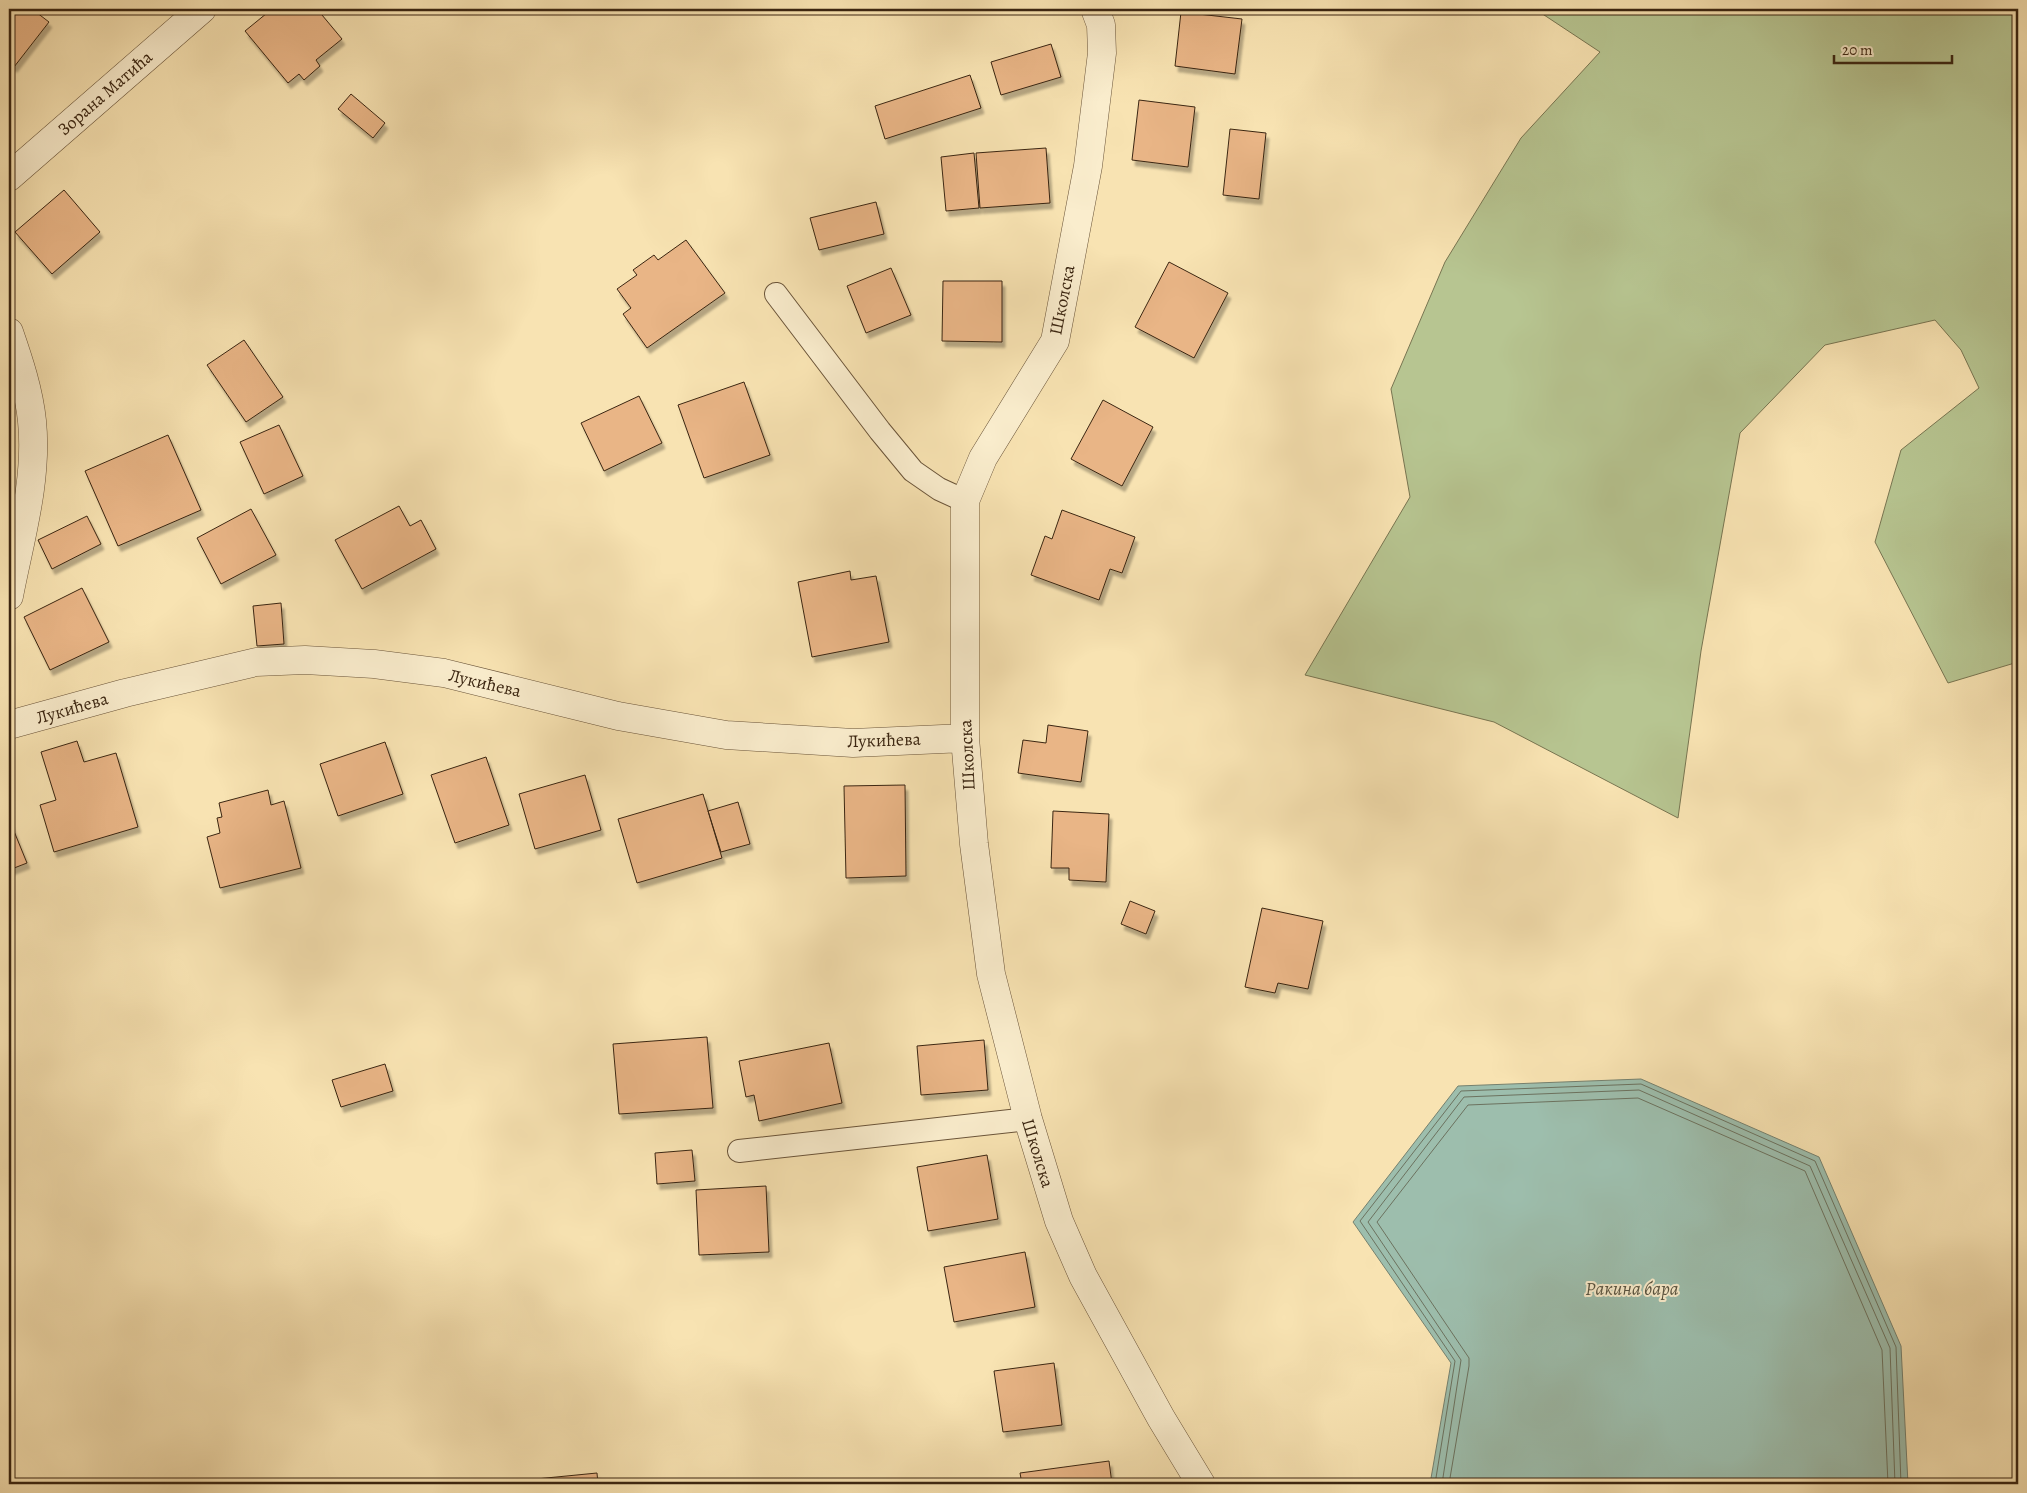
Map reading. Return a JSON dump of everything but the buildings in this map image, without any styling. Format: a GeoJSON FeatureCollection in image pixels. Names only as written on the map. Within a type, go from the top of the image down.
{"type":"FeatureCollection","features":[{"type":"Feature","properties":{"kind":"street","name":"Зорана Матића"},"geometry":{"type":"LineString","coordinates":[[9,177],[202,9]]}},
{"type":"Feature","properties":{"kind":"street","name":"Школска"},"geometry":{"type":"LineString","coordinates":[[1095,9],[1101,25],[1100,63],[1088,166],[1054,342],[983,458],[965,501],[965,738],[974,844],[991,974],[1028,1119],[1059,1221],[1083,1276],[1161,1418],[1201,1484]]}},
{"type":"Feature","properties":{"kind":"street"},"geometry":{"type":"LineString","coordinates":[[9,332],[20,365],[32,421],[32,478],[9,596]]}},
{"type":"Feature","properties":{"kind":"street","name":"Лукићева"},"geometry":{"type":"LineString","coordinates":[[9,725],[125,693],[256,662],[305,660],[374,664],[444,672],[618,716],[726,735],[853,742],[965,738]]}},
{"type":"Feature","properties":{"kind":"lane"},"geometry":{"type":"LineString","coordinates":[[776,294],[880,431],[913,470],[939,489],[965,501]]}},
{"type":"Feature","properties":{"kind":"lane"},"geometry":{"type":"LineString","coordinates":[[739,1151],[1028,1119]]}},
{"type":"Feature","properties":{"kind":"green space"},"geometry":{"type":"Polygon","coordinates":[[[1535,9],[2018,9],[2018,662],[1948,683],[1875,542],[1901,450],[1979,388],[1961,350],[1935,320],[1825,345],[1740,433],[1701,651],[1678,818],[1494,722],[1305,675],[1410,497],[1391,389],[1445,262],[1521,138],[1600,52],[1535,9]]]}},
{"type":"Feature","properties":{"kind":"water","name":"Ракина бара"},"geometry":{"type":"Polygon","coordinates":[[[1641,1079],[1819,1157],[1901,1346],[1908,1484],[1430,1484],[1451,1363],[1353,1222],[1458,1086],[1641,1079]]]}}]}
